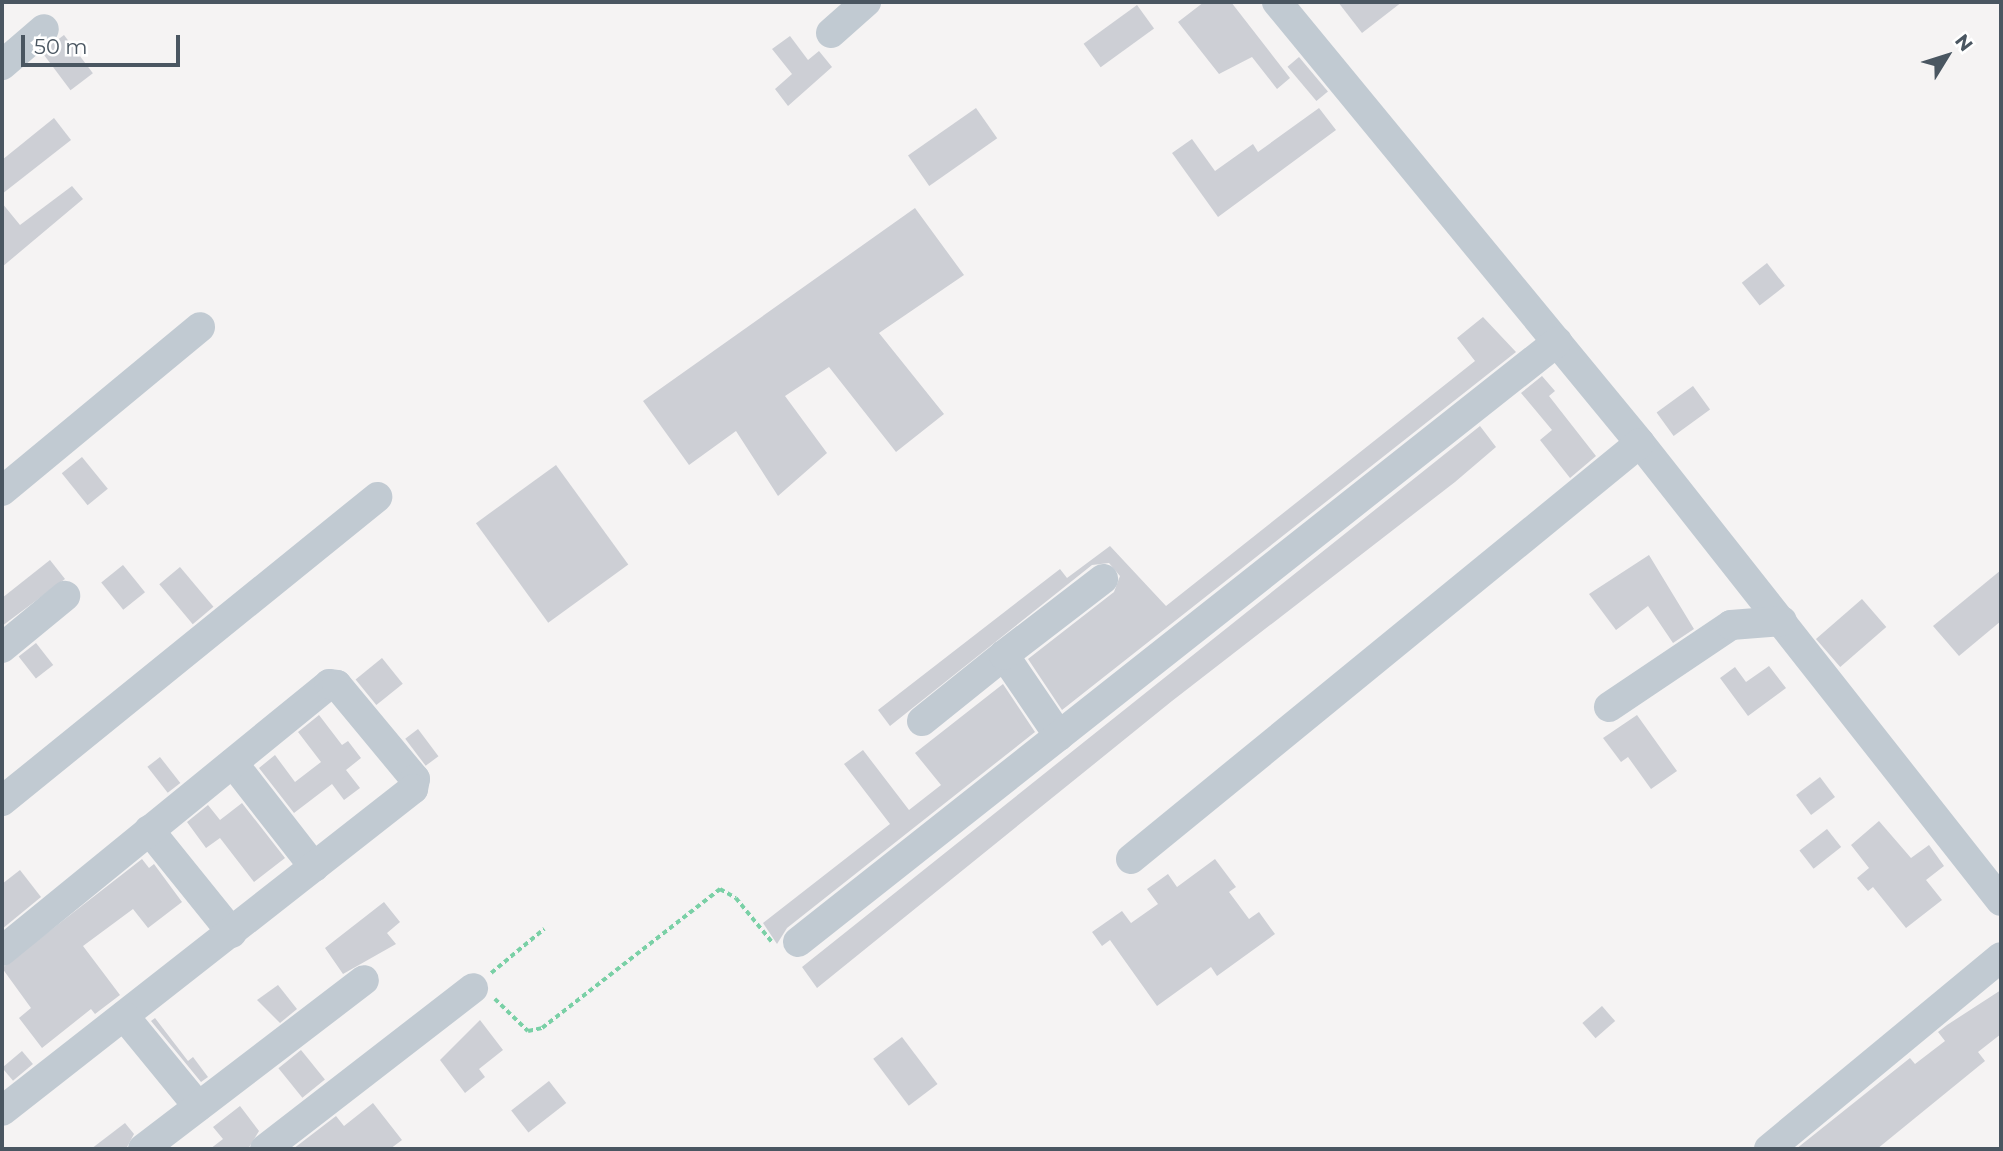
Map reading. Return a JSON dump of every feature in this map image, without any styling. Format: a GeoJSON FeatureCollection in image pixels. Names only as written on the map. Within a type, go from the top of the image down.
{"type":"FeatureCollection","features":[{"type":"Feature","properties":{"kind":"street"},"geometry":{"type":"LineString","coordinates":[[831,33],[866,2]]}},
{"type":"Feature","properties":{"kind":"street"},"geometry":{"type":"LineString","coordinates":[[1277,2],[1640,443],[2001,901]]}},
{"type":"Feature","properties":{"kind":"street"},"geometry":{"type":"LineString","coordinates":[[2,65],[44,29]]}},
{"type":"Feature","properties":{"kind":"street"},"geometry":{"type":"LineString","coordinates":[[2,491],[200,327]]}},
{"type":"Feature","properties":{"kind":"street"},"geometry":{"type":"LineString","coordinates":[[797,942],[1558,342]]}},
{"type":"Feature","properties":{"kind":"street"},"geometry":{"type":"LineString","coordinates":[[1131,859],[1640,443]]}},
{"type":"Feature","properties":{"kind":"street"},"geometry":{"type":"LineString","coordinates":[[2,801],[377,498]]}},
{"type":"Feature","properties":{"kind":"street"},"geometry":{"type":"LineString","coordinates":[[922,721],[1103,579]]}},
{"type":"Feature","properties":{"kind":"street"},"geometry":{"type":"LineString","coordinates":[[2,648],[65,596]]}},
{"type":"Feature","properties":{"kind":"street"},"geometry":{"type":"LineString","coordinates":[[1609,707],[1731,625],[1782,621]]}},
{"type":"Feature","properties":{"kind":"street"},"geometry":{"type":"LineString","coordinates":[[1004,655],[1059,736]]}},
{"type":"Feature","properties":{"kind":"street"},"geometry":{"type":"LineString","coordinates":[[2,951],[334,683],[415,779],[413,789],[2,1111]]}},
{"type":"Feature","properties":{"kind":"street"},"geometry":{"type":"LineString","coordinates":[[233,763],[314,867]]}},
{"type":"Feature","properties":{"kind":"street"},"geometry":{"type":"LineString","coordinates":[[149,831],[232,933]]}},
{"type":"Feature","properties":{"kind":"street"},"geometry":{"type":"LineString","coordinates":[[1769,1149],[2001,957]]}},
{"type":"Feature","properties":{"kind":"street"},"geometry":{"type":"LineString","coordinates":[[143,1149],[364,980]]}},
{"type":"Feature","properties":{"kind":"street"},"geometry":{"type":"LineString","coordinates":[[265,1149],[473,988]]}},
{"type":"Feature","properties":{"kind":"street"},"geometry":{"type":"LineString","coordinates":[[124,1016],[198,1106]]}},
{"type":"Feature","properties":{"kind":"path"},"geometry":{"type":"LineString","coordinates":[[544,929],[473,988],[502,1004],[528,1031],[536,1031],[720,889],[736,898],[774,943],[797,942]]}},
{"type":"Feature","properties":{"kind":"building"},"geometry":{"type":"Polygon","coordinates":[[[1204,2],[1231,2],[1290,78],[1277,89],[1252,57],[1219,74],[1178,22],[1204,2]]]}},
{"type":"Feature","properties":{"kind":"building"},"geometry":{"type":"Polygon","coordinates":[[[1338,2],[1402,2],[1362,33],[1338,2]]]}},
{"type":"Feature","properties":{"kind":"building"},"geometry":{"type":"Polygon","coordinates":[[[1137,5],[1154,28],[1101,67],[1084,44],[1137,5]]]}},
{"type":"Feature","properties":{"kind":"building"},"geometry":{"type":"Polygon","coordinates":[[[64,35],[93,73],[71,90],[42,52],[64,35]]]}},
{"type":"Feature","properties":{"kind":"building"},"geometry":{"type":"Polygon","coordinates":[[[790,36],[808,60],[819,51],[832,67],[788,106],[775,89],[792,74],[772,49],[790,36]]]}},
{"type":"Feature","properties":{"kind":"building"},"geometry":{"type":"Polygon","coordinates":[[[1299,57],[1328,91],[1316,101],[1288,67],[1299,57]]]}},
{"type":"Feature","properties":{"kind":"building"},"geometry":{"type":"Polygon","coordinates":[[[976,108],[997,138],[929,186],[908,156],[976,108]]]}},
{"type":"Feature","properties":{"kind":"building"},"geometry":{"type":"Polygon","coordinates":[[[1319,108],[1336,130],[1218,217],[1172,153],[1192,139],[1215,171],[1253,144],[1258,152],[1319,108]]]}},
{"type":"Feature","properties":{"kind":"building"},"geometry":{"type":"Polygon","coordinates":[[[54,118],[71,140],[2,194],[2,160],[54,118]]]}},
{"type":"Feature","properties":{"kind":"building"},"geometry":{"type":"Polygon","coordinates":[[[72,186],[83,199],[2,267],[2,203],[20,225],[72,186]]]}},
{"type":"Feature","properties":{"kind":"building"},"geometry":{"type":"Polygon","coordinates":[[[915,208],[964,275],[879,333],[944,414],[896,452],[829,367],[785,396],[827,453],[778,496],[736,431],[689,465],[643,401],[915,208]]]}},
{"type":"Feature","properties":{"kind":"building"},"geometry":{"type":"Polygon","coordinates":[[[1767,263],[1785,286],[1760,306],[1742,283],[1767,263]]]}},
{"type":"Feature","properties":{"kind":"building"},"geometry":{"type":"Polygon","coordinates":[[[1483,317],[1516,352],[1062,710],[1028,659],[1114,592],[1120,576],[1109,563],[1092,565],[890,726],[878,710],[1060,569],[1067,578],[1110,546],[1166,606],[1475,361],[1457,338],[1483,317]]]}},
{"type":"Feature","properties":{"kind":"building"},"geometry":{"type":"Polygon","coordinates":[[[1542,376],[1555,391],[1549,396],[1596,456],[1570,478],[1540,440],[1552,430],[1521,393],[1542,376]]]}},
{"type":"Feature","properties":{"kind":"building"},"geometry":{"type":"Polygon","coordinates":[[[1693,386],[1710,409],[1674,436],[1657,412],[1693,386]]]}},
{"type":"Feature","properties":{"kind":"building"},"geometry":{"type":"Polygon","coordinates":[[[1480,426],[1496,447],[1455,482],[1172,701],[817,988],[802,967],[1480,426]]]}},
{"type":"Feature","properties":{"kind":"building"},"geometry":{"type":"Polygon","coordinates":[[[82,457],[108,489],[88,505],[62,473],[82,457]]]}},
{"type":"Feature","properties":{"kind":"building"},"geometry":{"type":"Polygon","coordinates":[[[556,465],[628,565],[548,623],[476,523],[556,465]]]}},
{"type":"Feature","properties":{"kind":"building"},"geometry":{"type":"Polygon","coordinates":[[[1649,555],[1694,629],[1673,643],[1648,606],[1616,630],[1589,594],[1649,555]]]}},
{"type":"Feature","properties":{"kind":"building"},"geometry":{"type":"Polygon","coordinates":[[[50,560],[65,579],[2,626],[2,598],[50,560]]]}},
{"type":"Feature","properties":{"kind":"building"},"geometry":{"type":"Polygon","coordinates":[[[123,565],[145,592],[123,610],[101,583],[123,565]]]}},
{"type":"Feature","properties":{"kind":"building"},"geometry":{"type":"Polygon","coordinates":[[[180,567],[213,607],[193,624],[159,584],[180,567]]]}},
{"type":"Feature","properties":{"kind":"building"},"geometry":{"type":"Polygon","coordinates":[[[2001,570],[2001,621],[1959,656],[1933,626],[2001,570]]]}},
{"type":"Feature","properties":{"kind":"building"},"geometry":{"type":"Polygon","coordinates":[[[1862,599],[1886,627],[1840,667],[1816,639],[1862,599]]]}},
{"type":"Feature","properties":{"kind":"building"},"geometry":{"type":"Polygon","coordinates":[[[36,643],[53,665],[36,679],[19,657],[36,643]]]}},
{"type":"Feature","properties":{"kind":"building"},"geometry":{"type":"Polygon","coordinates":[[[382,658],[403,684],[376,705],[356,679],[382,658]]]}},
{"type":"Feature","properties":{"kind":"building"},"geometry":{"type":"Polygon","coordinates":[[[1769,666],[1786,688],[1748,716],[1720,678],[1735,667],[1746,682],[1769,666]]]}},
{"type":"Feature","properties":{"kind":"building"},"geometry":{"type":"Polygon","coordinates":[[[1003,684],[1035,732],[787,928],[777,944],[763,923],[890,824],[844,764],[863,750],[909,810],[941,785],[915,753],[1003,684]]]}},
{"type":"Feature","properties":{"kind":"building"},"geometry":{"type":"Polygon","coordinates":[[[319,715],[342,745],[348,741],[361,758],[346,770],[360,788],[344,800],[332,784],[294,813],[259,768],[275,755],[295,782],[321,762],[298,732],[319,715]]]}},
{"type":"Feature","properties":{"kind":"building"},"geometry":{"type":"Polygon","coordinates":[[[1637,715],[1677,771],[1651,789],[1628,757],[1621,762],[1603,738],[1637,715]]]}},
{"type":"Feature","properties":{"kind":"building"},"geometry":{"type":"Polygon","coordinates":[[[418,729],[438,756],[426,766],[405,739],[418,729]]]}},
{"type":"Feature","properties":{"kind":"building"},"geometry":{"type":"Polygon","coordinates":[[[160,757],[180,783],[168,793],[147,767],[160,757]]]}},
{"type":"Feature","properties":{"kind":"building"},"geometry":{"type":"Polygon","coordinates":[[[1820,777],[1835,797],[1811,815],[1796,795],[1820,777]]]}},
{"type":"Feature","properties":{"kind":"building"},"geometry":{"type":"Polygon","coordinates":[[[242,803],[285,858],[254,882],[220,838],[206,848],[187,822],[208,805],[220,820],[242,803]]]}},
{"type":"Feature","properties":{"kind":"building"},"geometry":{"type":"Polygon","coordinates":[[[1879,821],[1911,858],[1929,845],[1944,866],[1926,880],[1942,900],[1906,928],[1873,887],[1868,891],[1857,878],[1869,868],[1851,845],[1879,821]]]}},
{"type":"Feature","properties":{"kind":"building"},"geometry":{"type":"Polygon","coordinates":[[[1827,829],[1841,847],[1814,869],[1799,851],[1827,829]]]}},
{"type":"Feature","properties":{"kind":"building"},"geometry":{"type":"Polygon","coordinates":[[[142,859],[149,868],[154,864],[182,902],[148,928],[133,909],[83,946],[120,995],[95,1014],[91,1009],[42,1048],[19,1018],[31,1008],[2,968],[142,859]]]}},
{"type":"Feature","properties":{"kind":"building"},"geometry":{"type":"Polygon","coordinates":[[[1215,859],[1236,887],[1229,892],[1249,919],[1259,912],[1275,934],[1217,976],[1211,967],[1157,1006],[1110,940],[1102,946],[1092,932],[1122,911],[1131,923],[1158,904],[1147,889],[1168,874],[1177,887],[1215,859]]]}},
{"type":"Feature","properties":{"kind":"building"},"geometry":{"type":"Polygon","coordinates":[[[20,870],[41,897],[2,929],[2,884],[20,870]]]}},
{"type":"Feature","properties":{"kind":"building"},"geometry":{"type":"Polygon","coordinates":[[[384,902],[400,922],[387,933],[396,944],[343,974],[325,948],[384,902]]]}},
{"type":"Feature","properties":{"kind":"building"},"geometry":{"type":"Polygon","coordinates":[[[278,985],[297,1009],[280,1023],[257,1000],[278,985]]]}},
{"type":"Feature","properties":{"kind":"building"},"geometry":{"type":"Polygon","coordinates":[[[2001,990],[2001,1034],[1978,1052],[1985,1061],[1877,1149],[1796,1149],[1910,1058],[1915,1064],[1945,1041],[1938,1032],[2001,990]]]}},
{"type":"Feature","properties":{"kind":"building"},"geometry":{"type":"Polygon","coordinates":[[[1602,1006],[1615,1021],[1595,1038],[1582,1023],[1602,1006]]]}},
{"type":"Feature","properties":{"kind":"building"},"geometry":{"type":"Polygon","coordinates":[[[155,1018],[188,1061],[193,1057],[208,1077],[201,1082],[151,1021],[155,1018]]]}},
{"type":"Feature","properties":{"kind":"building"},"geometry":{"type":"Polygon","coordinates":[[[480,1020],[503,1050],[479,1069],[485,1077],[465,1093],[440,1060],[480,1020]]]}},
{"type":"Feature","properties":{"kind":"building"},"geometry":{"type":"Polygon","coordinates":[[[902,1037],[938,1084],[909,1106],[873,1059],[902,1037]]]}},
{"type":"Feature","properties":{"kind":"building"},"geometry":{"type":"Polygon","coordinates":[[[301,1050],[325,1080],[302,1098],[278,1068],[301,1050]]]}},
{"type":"Feature","properties":{"kind":"building"},"geometry":{"type":"Polygon","coordinates":[[[22,1051],[33,1064],[13,1081],[2,1068],[22,1051]]]}},
{"type":"Feature","properties":{"kind":"building"},"geometry":{"type":"Polygon","coordinates":[[[549,1081],[566,1103],[528,1133],[511,1111],[549,1081]]]}},
{"type":"Feature","properties":{"kind":"building"},"geometry":{"type":"Polygon","coordinates":[[[373,1103],[402,1140],[390,1149],[293,1149],[336,1116],[344,1126],[373,1103]]]}},
{"type":"Feature","properties":{"kind":"building"},"geometry":{"type":"Polygon","coordinates":[[[240,1106],[259,1131],[248,1149],[210,1149],[223,1139],[213,1127],[240,1106]]]}},
{"type":"Feature","properties":{"kind":"building"},"geometry":{"type":"Polygon","coordinates":[[[125,1123],[134,1134],[126,1149],[91,1149],[125,1123]]]}}]}
